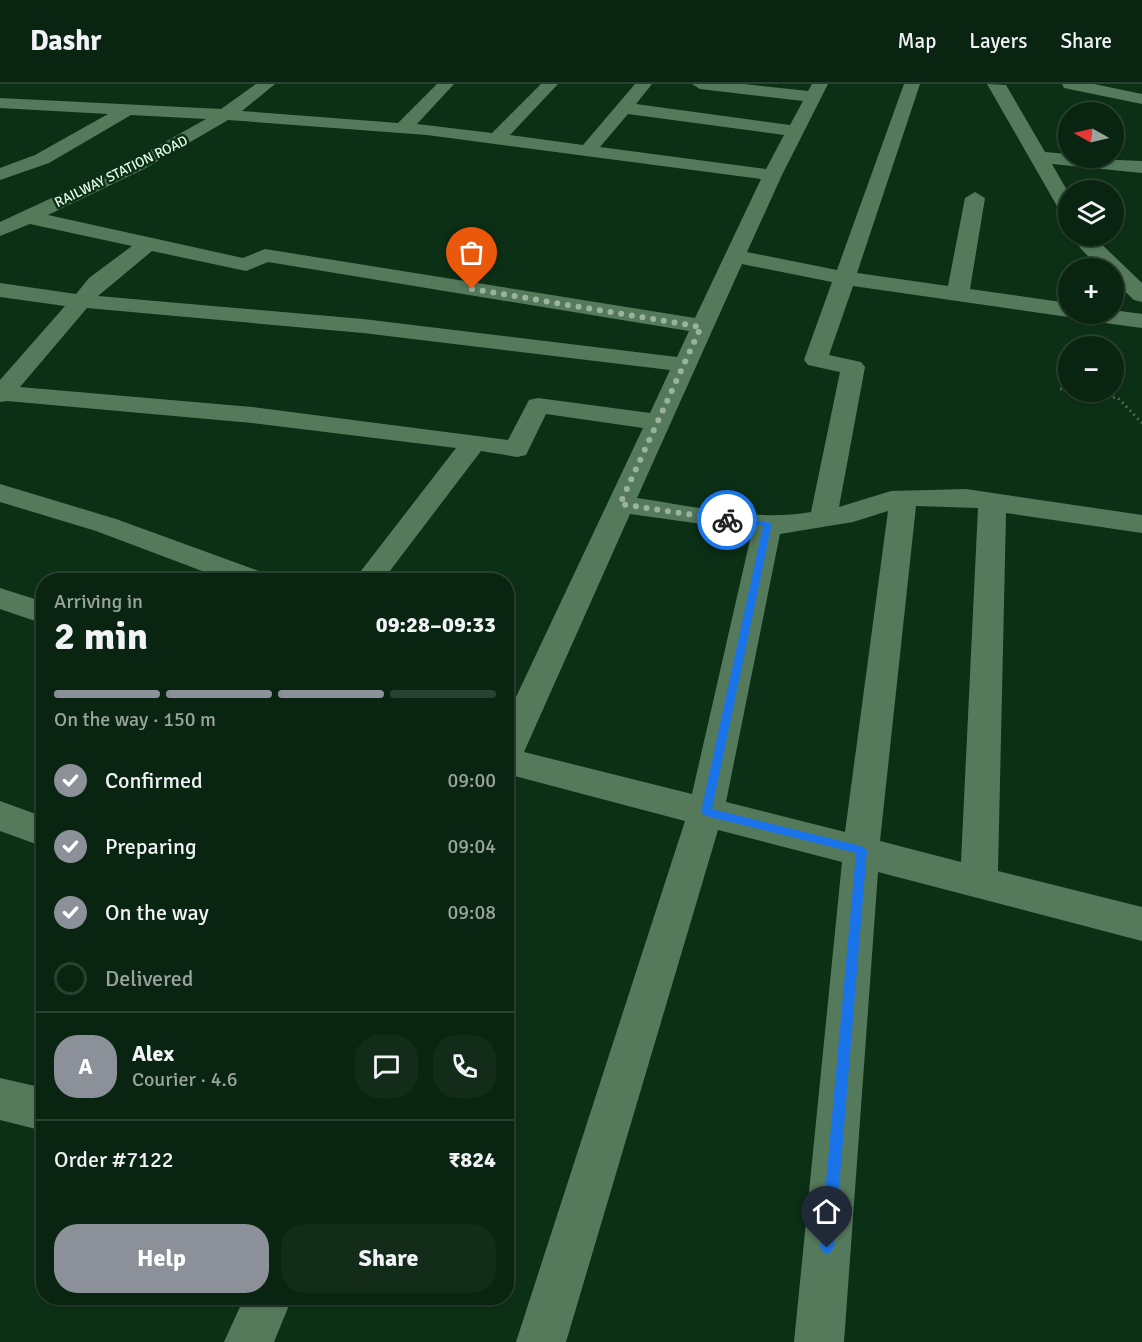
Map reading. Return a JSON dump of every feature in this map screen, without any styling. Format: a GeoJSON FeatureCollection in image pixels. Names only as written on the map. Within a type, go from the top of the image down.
{"type":"FeatureCollection","features":[{"type":"Feature","properties":{"kind":"street","name":"RAILWAY STATION ROAD"},"geometry":{"type":"LineString","coordinates":[[29,208],[51,206],[167,152],[228,115],[267,84]]}},
{"type":"Feature","properties":{"kind":"street"},"geometry":{"type":"LineString","coordinates":[[402,129],[446,84]]}},
{"type":"Feature","properties":{"kind":"street"},"geometry":{"type":"LineString","coordinates":[[496,139],[550,84]]}},
{"type":"Feature","properties":{"kind":"street"},"geometry":{"type":"LineString","coordinates":[[587,151],[644,84]]}},
{"type":"Feature","properties":{"kind":"street"},"geometry":{"type":"LineString","coordinates":[[514,712],[620,504],[772,175],[816,91],[700,84]]}},
{"type":"Feature","properties":{"kind":"street"},"geometry":{"type":"LineString","coordinates":[[823,519],[853,367],[816,360],[912,84]]}},
{"type":"Feature","properties":{"kind":"street"},"geometry":{"type":"LineString","coordinates":[[995,84],[1058,191]]}},
{"type":"Feature","properties":{"kind":"street"},"geometry":{"type":"LineString","coordinates":[[1082,92],[1142,99]]}},
{"type":"Feature","properties":{"kind":"street"},"geometry":{"type":"LineString","coordinates":[[0,103],[228,115],[402,129],[772,175]]}},
{"type":"Feature","properties":{"kind":"street"},"geometry":{"type":"LineString","coordinates":[[624,108],[795,131]]}},
{"type":"Feature","properties":{"kind":"street"},"geometry":{"type":"LineString","coordinates":[[3,184],[128,110]]}},
{"type":"Feature","properties":{"kind":"street"},"geometry":{"type":"LineString","coordinates":[[1039,157],[1058,158]]}},
{"type":"Feature","properties":{"kind":"street"},"geometry":{"type":"LineString","coordinates":[[1124,165],[1142,167]]}},
{"type":"Feature","properties":{"kind":"street"},"geometry":{"type":"LineString","coordinates":[[958,294],[975,198]]}},
{"type":"Feature","properties":{"kind":"street"},"geometry":{"type":"LineString","coordinates":[[0,230],[29,208],[149,243],[246,265],[265,255],[701,327]]}},
{"type":"Feature","properties":{"kind":"street"},"geometry":{"type":"LineString","coordinates":[[1,394],[97,283],[149,243]]}},
{"type":"Feature","properties":{"kind":"street"},"geometry":{"type":"LineString","coordinates":[[1089,246],[1102,258]]}},
{"type":"Feature","properties":{"kind":"street"},"geometry":{"type":"LineString","coordinates":[[734,256],[844,278],[1058,309]]}},
{"type":"Feature","properties":{"kind":"street"},"geometry":{"type":"LineString","coordinates":[[1124,279],[1142,295]]}},
{"type":"Feature","properties":{"kind":"street"},"geometry":{"type":"LineString","coordinates":[[0,290],[81,301],[375,328],[684,365]]}},
{"type":"Feature","properties":{"kind":"street"},"geometry":{"type":"LineString","coordinates":[[1124,319],[1142,321]]}},
{"type":"Feature","properties":{"kind":"street"},"geometry":{"type":"LineString","coordinates":[[1,394],[252,415],[517,449],[538,405],[657,422]]}},
{"type":"Feature","properties":{"kind":"street"},"geometry":{"type":"LineString","coordinates":[[373,573],[474,442]]}},
{"type":"Feature","properties":{"kind":"street"},"geometry":{"type":"LineString","coordinates":[[0,493],[106,525],[235,573]]}},
{"type":"Feature","properties":{"kind":"street"},"geometry":{"type":"LineString","coordinates":[[620,504],[787,525],[823,519],[903,499],[925,497],[992,502],[1142,527]]}},
{"type":"Feature","properties":{"kind":"street"},"geometry":{"type":"LineString","coordinates":[[819,1342],[861,850],[903,499]]}},
{"type":"Feature","properties":{"kind":"street"},"geometry":{"type":"LineString","coordinates":[[979,880],[992,502]]}},
{"type":"Feature","properties":{"kind":"street"},"geometry":{"type":"LineString","coordinates":[[541,1342],[706,812],[768,523]]}},
{"type":"Feature","properties":{"kind":"street"},"geometry":{"type":"LineString","coordinates":[[0,598],[36,611]]}},
{"type":"Feature","properties":{"kind":"street"},"geometry":{"type":"LineString","coordinates":[[514,763],[979,880],[1142,924]]}},
{"type":"Feature","properties":{"kind":"street"},"geometry":{"type":"LineString","coordinates":[[0,816],[36,829]]}},
{"type":"Feature","properties":{"kind":"street"},"geometry":{"type":"LineString","coordinates":[[0,1099],[36,1108]]}},
{"type":"Feature","properties":{"kind":"street"},"geometry":{"type":"LineString","coordinates":[[249,1342],[265,1305]]}},
{"type":"Feature","properties":{"kind":"path"},"geometry":{"type":"LineString","coordinates":[[1123,402],[1142,423]]}},
{"type":"Feature","properties":{"kind":"way so far"},"geometry":{"type":"LineString","coordinates":[[472,289],[701,327],[620,504],[727,520]]}},
{"type":"Feature","properties":{"kind":"route"},"geometry":{"type":"LineString","coordinates":[[727,520],[768,523],[706,812],[861,850],[827,1248]]}}]}
